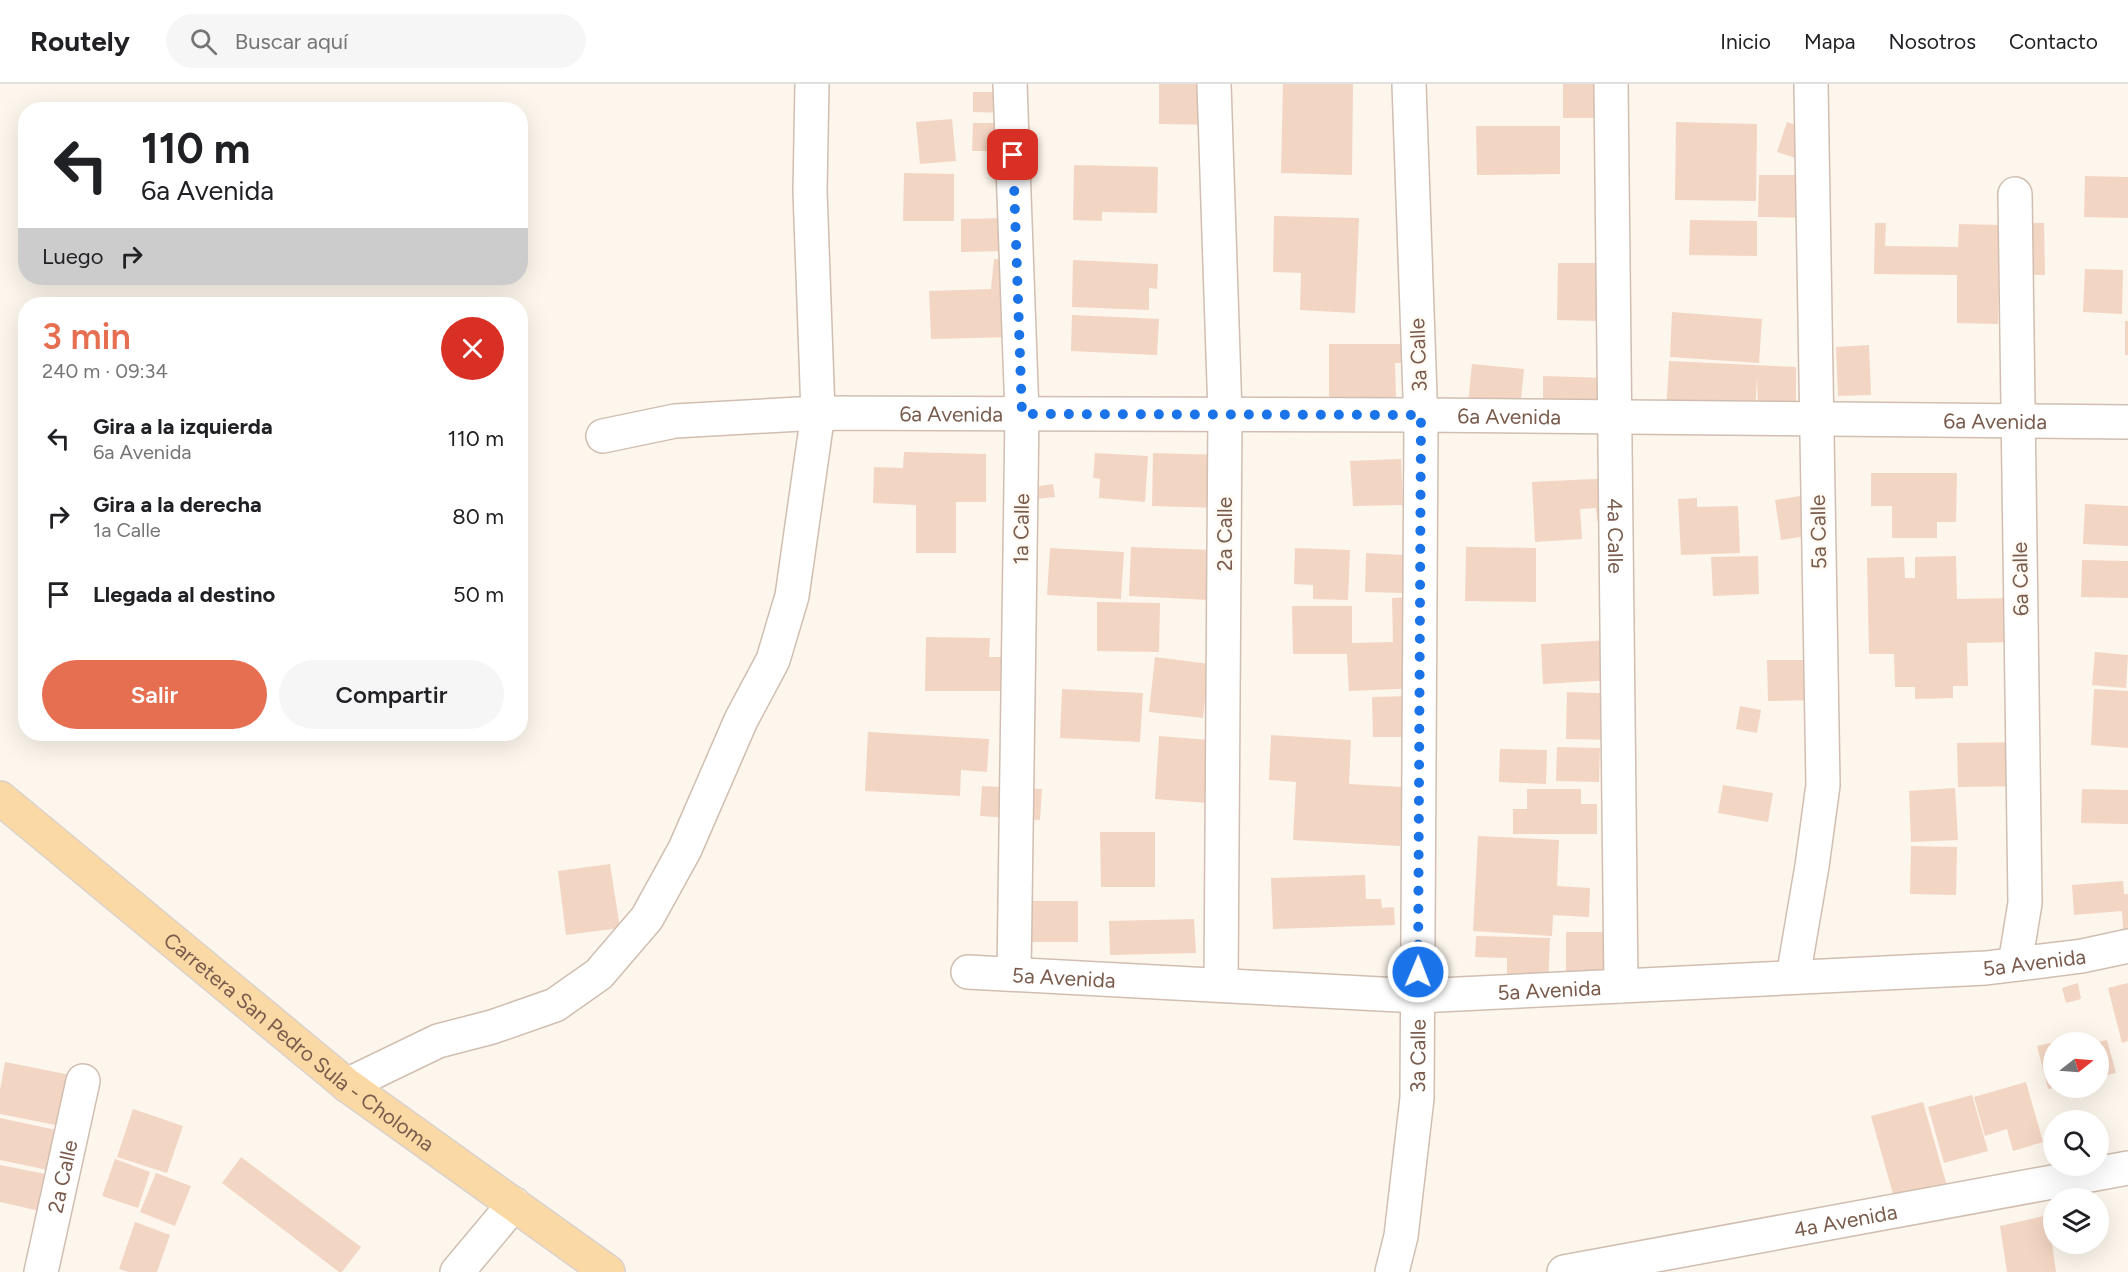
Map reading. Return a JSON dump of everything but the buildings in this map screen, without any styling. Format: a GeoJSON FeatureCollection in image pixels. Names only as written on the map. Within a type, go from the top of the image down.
{"type":"FeatureCollection","features":[{"type":"Feature","properties":{"kind":"main road","name":"Carretera San Pedro Sula - Choloma"},"geometry":{"type":"LineString","coordinates":[[0,798],[347,1085],[608,1272]]}},
{"type":"Feature","properties":{"kind":"street"},"geometry":{"type":"LineString","coordinates":[[347,1085],[438,1041],[492,1027],[555,1005],[599,974],[647,918],[685,849],[741,720],[773,660],[792,596],[818,413],[810,191],[812,84]]}},
{"type":"Feature","properties":{"kind":"street","name":"1a Calle"},"geometry":{"type":"LineString","coordinates":[[1010,84],[1022,414],[1014,974]]}},
{"type":"Feature","properties":{"kind":"street","name":"2a Calle"},"geometry":{"type":"LineString","coordinates":[[1214,84],[1225,414],[1221,985]]}},
{"type":"Feature","properties":{"kind":"street","name":"3a Calle"},"geometry":{"type":"LineString","coordinates":[[1392,1272],[1401,1236],[1417,1098],[1421,415],[1409,84]]}},
{"type":"Feature","properties":{"kind":"street","name":"4a Calle"},"geometry":{"type":"LineString","coordinates":[[1611,84],[1621,986]]}},
{"type":"Feature","properties":{"kind":"street","name":"5a Calle"},"geometry":{"type":"LineString","coordinates":[[1793,977],[1812,866],[1822,785],[1811,84]]}},
{"type":"Feature","properties":{"kind":"street","name":"6a Calle"},"geometry":{"type":"LineString","coordinates":[[2015,194],[2025,903],[2015,964]]}},
{"type":"Feature","properties":{"kind":"street","name":"6a Avenida"},"geometry":{"type":"LineString","coordinates":[[603,436],[675,421],[818,413],[1421,415],[2128,422]]}},
{"type":"Feature","properties":{"kind":"street","name":"5a Avenida"},"geometry":{"type":"LineString","coordinates":[[968,972],[1418,996],[1986,968],[2082,956],[2128,946]]}},
{"type":"Feature","properties":{"kind":"street","name":"2a Calle"},"geometry":{"type":"LineString","coordinates":[[41,1272],[83,1081]]}},
{"type":"Feature","properties":{"kind":"street","name":"4a Avenida"},"geometry":{"type":"LineString","coordinates":[[1564,1272],[2128,1168]]}},
{"type":"Feature","properties":{"kind":"street"},"geometry":{"type":"LineString","coordinates":[[457,1272],[514,1204]]}},
{"type":"Feature","properties":{"kind":"route"},"geometry":{"type":"LineString","coordinates":[[1013,155],[1022,414],[1421,415],[1418,972]]}}]}
